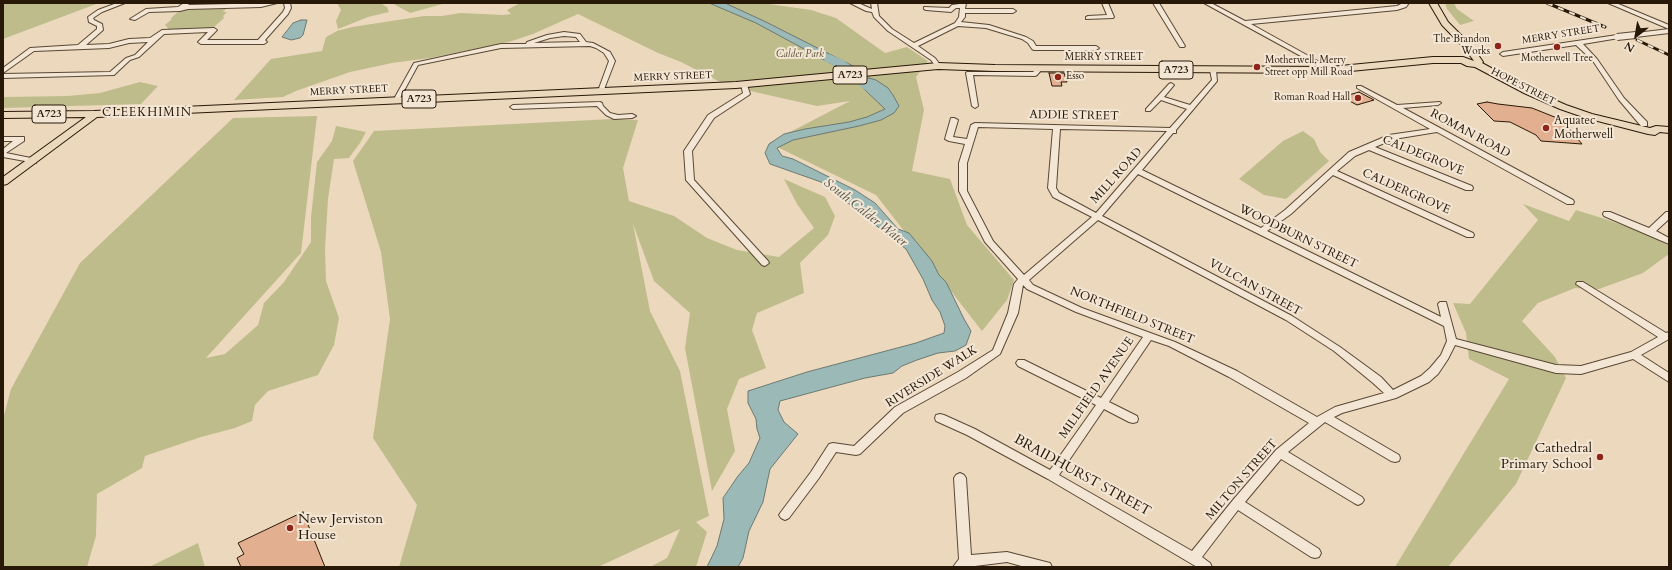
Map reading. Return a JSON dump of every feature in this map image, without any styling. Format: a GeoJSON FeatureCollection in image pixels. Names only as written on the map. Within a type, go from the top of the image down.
{"type":"FeatureCollection","features":[{"type":"Feature","properties":{"kind":"main road"},"geometry":{"type":"LineString","coordinates":[[1432,3],[1445,23],[1469,48],[1476,62]]}},
{"type":"Feature","properties":{"kind":"main road"},"geometry":{"type":"LineString","coordinates":[[1464,59],[1469,48]]}},
{"type":"Feature","properties":{"kind":"main road","name":"MERRY STREET"},"geometry":{"type":"LineString","coordinates":[[3,115],[94,114],[744,85],[938,66],[1330,70],[1433,60],[1464,59]]}},
{"type":"Feature","properties":{"kind":"main road","name":"HOPE STREET"},"geometry":{"type":"LineString","coordinates":[[1464,59],[1470,64],[1476,62],[1527,91],[1563,107],[1589,116],[1642,126],[1651,132],[1654,132],[1656,129],[1669,130]]}},
{"type":"Feature","properties":{"kind":"main road"},"geometry":{"type":"LineString","coordinates":[[3,182],[88,120],[94,114]]}},
{"type":"Feature","properties":{"kind":"street"},"geometry":{"type":"LineString","coordinates":[[80,47],[101,28],[91,20],[92,16],[100,11],[122,3]]}},
{"type":"Feature","properties":{"kind":"street"},"geometry":{"type":"LineString","coordinates":[[133,19],[160,3]]}},
{"type":"Feature","properties":{"kind":"street"},"geometry":{"type":"LineString","coordinates":[[180,9],[187,3]]}},
{"type":"Feature","properties":{"kind":"street"},"geometry":{"type":"LineString","coordinates":[[148,10],[180,9],[188,7],[261,5],[274,3]]}},
{"type":"Feature","properties":{"kind":"street"},"geometry":{"type":"LineString","coordinates":[[3,76],[112,74],[128,59],[137,56],[162,32],[214,30],[201,42],[262,42],[286,12],[288,8],[287,3]]}},
{"type":"Feature","properties":{"kind":"street"},"geometry":{"type":"LineString","coordinates":[[853,3],[868,10],[875,11]]}},
{"type":"Feature","properties":{"kind":"street"},"geometry":{"type":"LineString","coordinates":[[874,3],[876,16],[890,30],[933,59],[938,66]]}},
{"type":"Feature","properties":{"kind":"street"},"geometry":{"type":"LineString","coordinates":[[1088,18],[1111,17],[1105,3]]}},
{"type":"Feature","properties":{"kind":"street"},"geometry":{"type":"LineString","coordinates":[[1156,3],[1182,46]]}},
{"type":"Feature","properties":{"kind":"street"},"geometry":{"type":"LineString","coordinates":[[1207,3],[1330,70]]}},
{"type":"Feature","properties":{"kind":"street"},"geometry":{"type":"LineString","coordinates":[[1245,23],[1397,8],[1404,6],[1406,3]]}},
{"type":"Feature","properties":{"kind":"street"},"geometry":{"type":"LineString","coordinates":[[1611,3],[1669,27]]}},
{"type":"Feature","properties":{"kind":"street"},"geometry":{"type":"LineString","coordinates":[[926,8],[951,10],[954,6],[1013,11]]}},
{"type":"Feature","properties":{"kind":"street"},"geometry":{"type":"LineString","coordinates":[[914,46],[957,24],[962,17],[963,7]]}},
{"type":"Feature","properties":{"kind":"street"},"geometry":{"type":"LineString","coordinates":[[957,24],[987,26],[1024,38],[1031,42],[1034,48],[1096,48]]}},
{"type":"Feature","properties":{"kind":"street","name":"MERRY STREET"},"geometry":{"type":"LineString","coordinates":[[1503,54],[1669,31]]}},
{"type":"Feature","properties":{"kind":"street"},"geometry":{"type":"LineString","coordinates":[[520,46],[549,36],[564,34],[578,35],[584,44]]}},
{"type":"Feature","properties":{"kind":"street"},"geometry":{"type":"LineString","coordinates":[[3,71],[32,49],[109,46],[129,41],[152,40]]}},
{"type":"Feature","properties":{"kind":"street"},"geometry":{"type":"LineString","coordinates":[[1578,43],[1595,60],[1621,99],[1642,126]]}},
{"type":"Feature","properties":{"kind":"street"},"geometry":{"type":"LineString","coordinates":[[397,100],[416,64],[501,46],[591,44],[598,46],[607,52],[612,61],[601,91]]}},
{"type":"Feature","properties":{"kind":"street"},"geometry":{"type":"LineString","coordinates":[[975,106],[969,73],[1035,74],[1039,68]]}},
{"type":"Feature","properties":{"kind":"street","name":"MILL ROAD"},"geometry":{"type":"LineString","coordinates":[[1021,282],[1097,217],[1215,80],[1213,70]]}},
{"type":"Feature","properties":{"kind":"street"},"geometry":{"type":"LineString","coordinates":[[744,85],[747,94],[711,118],[688,151],[690,180],[765,263]]}},
{"type":"Feature","properties":{"kind":"street"},"geometry":{"type":"LineString","coordinates":[[1148,110],[1172,86]]}},
{"type":"Feature","properties":{"kind":"street","name":"ROMAN ROAD"},"geometry":{"type":"LineString","coordinates":[[1359,87],[1570,202]]}},
{"type":"Feature","properties":{"kind":"street"},"geometry":{"type":"LineString","coordinates":[[571,104],[573,92]]}},
{"type":"Feature","properties":{"kind":"street"},"geometry":{"type":"LineString","coordinates":[[1160,98],[1192,108]]}},
{"type":"Feature","properties":{"kind":"street"},"geometry":{"type":"LineString","coordinates":[[1394,107],[1438,103]]}},
{"type":"Feature","properties":{"kind":"street"},"geometry":{"type":"LineString","coordinates":[[513,107],[600,104],[600,107],[608,114],[617,117],[632,116]]}},
{"type":"Feature","properties":{"kind":"street"},"geometry":{"type":"LineString","coordinates":[[954,120],[949,139],[970,142]]}},
{"type":"Feature","properties":{"kind":"street","name":"ADDIE STREET"},"geometry":{"type":"LineString","coordinates":[[975,125],[1166,129],[1172,131]]}},
{"type":"Feature","properties":{"kind":"street","name":"NORTHFIELD STREET"},"geometry":{"type":"LineString","coordinates":[[975,125],[963,163],[963,191],[989,242],[1021,282],[1079,310],[1172,344],[1395,458]]}},
{"type":"Feature","properties":{"kind":"street","name":"VULCAN STREET"},"geometry":{"type":"LineString","coordinates":[[1056,127],[1052,190],[1059,197],[1289,318],[1337,350],[1377,380],[1392,395]]}},
{"type":"Feature","properties":{"kind":"street"},"geometry":{"type":"LineString","coordinates":[[1261,232],[1288,212],[1352,154],[1392,137],[1437,130]]}},
{"type":"Feature","properties":{"kind":"street"},"geometry":{"type":"LineString","coordinates":[[3,139],[21,139],[3,154]]}},
{"type":"Feature","properties":{"kind":"street","name":"CALDEGROVE"},"geometry":{"type":"LineString","coordinates":[[1369,147],[1469,188]]}},
{"type":"Feature","properties":{"kind":"street"},"geometry":{"type":"LineString","coordinates":[[3,154],[33,161]]}},
{"type":"Feature","properties":{"kind":"street","name":"WOODBURN STREET"},"geometry":{"type":"LineString","coordinates":[[1138,171],[1448,324]]}},
{"type":"Feature","properties":{"kind":"street","name":"CALDERGROVE"},"geometry":{"type":"LineString","coordinates":[[1332,172],[1470,235]]}},
{"type":"Feature","properties":{"kind":"street"},"geometry":{"type":"LineString","coordinates":[[1607,214],[1650,232],[1669,242]]}},
{"type":"Feature","properties":{"kind":"street"},"geometry":{"type":"LineString","coordinates":[[1650,232],[1669,214]]}},
{"type":"Feature","properties":{"kind":"street","name":"RIVERSIDE WALK"},"geometry":{"type":"LineString","coordinates":[[785,515],[815,475],[833,446],[856,451],[899,410],[962,375],[997,352],[1013,313],[1021,282]]}},
{"type":"Feature","properties":{"kind":"street"},"geometry":{"type":"LineString","coordinates":[[1443,304],[1452,341],[1556,369],[1581,370],[1634,355],[1667,336],[1580,284]]}},
{"type":"Feature","properties":{"kind":"street","name":"MILLFIELD AVENUE"},"geometry":{"type":"LineString","coordinates":[[1052,476],[1150,336]]}},
{"type":"Feature","properties":{"kind":"street","name":"MILTON STREET"},"geometry":{"type":"LineString","coordinates":[[1194,558],[1237,503],[1280,453],[1321,420],[1339,410],[1392,395],[1425,379],[1445,357],[1452,341]]}},
{"type":"Feature","properties":{"kind":"street"},"geometry":{"type":"LineString","coordinates":[[1634,355],[1669,378]]}},
{"type":"Feature","properties":{"kind":"street"},"geometry":{"type":"LineString","coordinates":[[1022,363],[1133,419]]}},
{"type":"Feature","properties":{"kind":"street","name":"BRAIDHURST STREET"},"geometry":{"type":"LineString","coordinates":[[940,418],[971,432],[1052,476],[1194,558],[1206,567]]}},
{"type":"Feature","properties":{"kind":"street"},"geometry":{"type":"LineString","coordinates":[[1280,453],[1358,500]]}},
{"type":"Feature","properties":{"kind":"street"},"geometry":{"type":"LineString","coordinates":[[960,478],[962,564],[1007,557],[1046,567]]}},
{"type":"Feature","properties":{"kind":"street"},"geometry":{"type":"LineString","coordinates":[[1237,503],[1315,553]]}},
{"type":"Feature","properties":{"kind":"green space"},"geometry":{"type":"Polygon","coordinates":[[[3,3],[99,3],[3,39],[3,3]]]}},
{"type":"Feature","properties":{"kind":"green space"},"geometry":{"type":"Polygon","coordinates":[[[337,3],[380,3],[387,7],[389,12],[368,17],[338,29],[336,21],[341,10],[337,3]]]}},
{"type":"Feature","properties":{"kind":"green space"},"geometry":{"type":"Polygon","coordinates":[[[392,3],[446,3],[410,13],[392,3]]]}},
{"type":"Feature","properties":{"kind":"green space","name":"Calder Park"},"geometry":{"type":"Polygon","coordinates":[[[520,3],[762,3],[811,10],[836,18],[885,53],[907,47],[928,61],[916,77],[924,110],[912,171],[950,179],[967,225],[1014,280],[1007,300],[982,331],[876,195],[769,143],[850,101],[817,106],[728,86],[681,62],[658,53],[578,14],[533,34],[509,42],[350,72],[283,97],[234,100],[271,59],[322,51],[326,37],[337,31],[352,27],[424,16],[442,16],[461,13],[511,14],[507,10],[520,3]]]}},
{"type":"Feature","properties":{"kind":"green space"},"geometry":{"type":"Polygon","coordinates":[[[1445,3],[1454,3],[1457,9],[1474,21],[1460,25],[1447,9],[1445,3]]]}},
{"type":"Feature","properties":{"kind":"green space"},"geometry":{"type":"Polygon","coordinates":[[[188,8],[227,8],[223,12],[227,12],[223,16],[224,18],[213,28],[167,30],[168,28],[165,25],[172,19],[170,19],[180,10],[188,8]]]}},
{"type":"Feature","properties":{"kind":"green space"},"geometry":{"type":"Polygon","coordinates":[[[140,82],[158,86],[141,104],[3,108],[3,97],[68,96],[100,93],[140,82]]]}},
{"type":"Feature","properties":{"kind":"green space"},"geometry":{"type":"Polygon","coordinates":[[[317,116],[301,253],[206,358],[225,354],[258,325],[264,303],[284,282],[311,242],[311,217],[317,162],[332,141],[336,126],[366,132],[349,158],[334,159],[328,199],[325,249],[326,281],[339,318],[334,345],[318,375],[268,391],[255,405],[252,421],[235,428],[201,437],[145,456],[142,468],[97,494],[96,536],[87,567],[3,567],[3,419],[11,389],[80,263],[233,118],[317,116]]]}},
{"type":"Feature","properties":{"kind":"green space"},"geometry":{"type":"Polygon","coordinates":[[[612,119],[638,120],[623,168],[629,201],[674,216],[707,238],[737,250],[779,257],[814,228],[797,204],[784,179],[825,197],[835,216],[828,235],[800,263],[804,293],[757,313],[752,330],[766,368],[739,379],[727,409],[735,451],[712,491],[685,348],[690,313],[654,281],[633,224],[650,311],[680,371],[709,516],[696,522],[707,532],[696,567],[650,567],[667,558],[680,529],[598,567],[399,567],[417,505],[373,438],[390,319],[381,252],[353,161],[374,131],[612,119]]]}},
{"type":"Feature","properties":{"kind":"green space"},"geometry":{"type":"Polygon","coordinates":[[[1303,131],[1314,139],[1320,152],[1329,161],[1286,199],[1264,195],[1239,179],[1283,141],[1303,131]]]}},
{"type":"Feature","properties":{"kind":"green space"},"geometry":{"type":"Polygon","coordinates":[[[1523,204],[1569,221],[1576,210],[1605,219],[1648,234],[1669,246],[1669,254],[1643,273],[1599,289],[1575,288],[1538,303],[1522,321],[1555,357],[1566,378],[1516,484],[1448,567],[1395,567],[1509,379],[1469,359],[1466,333],[1453,303],[1470,304],[1538,220],[1523,204]]]}},
{"type":"Feature","properties":{"kind":"green space"},"geometry":{"type":"Polygon","coordinates":[[[198,543],[205,567],[149,567],[198,543]]]}},
{"type":"Feature","properties":{"kind":"water"},"geometry":{"type":"Polygon","coordinates":[[[709,3],[725,3],[859,69],[843,70],[756,23],[709,3]]]}},
{"type":"Feature","properties":{"kind":"water"},"geometry":{"type":"Polygon","coordinates":[[[301,20],[307,20],[303,35],[300,38],[291,40],[282,37],[293,23],[301,20]]]}},
{"type":"Feature","properties":{"kind":"water","name":"South Calder Water"},"geometry":{"type":"Polygon","coordinates":[[[869,78],[876,80],[888,88],[893,95],[899,106],[894,113],[881,120],[859,126],[793,140],[777,148],[782,156],[793,159],[855,190],[875,203],[898,229],[909,233],[932,261],[939,275],[946,282],[971,331],[966,345],[955,351],[938,353],[917,360],[902,366],[893,373],[865,378],[780,401],[778,410],[784,422],[798,434],[770,469],[763,502],[749,531],[743,558],[738,567],[707,567],[717,546],[724,519],[723,498],[749,463],[760,438],[756,419],[748,403],[748,391],[807,372],[916,343],[944,333],[945,326],[940,312],[932,300],[923,279],[906,249],[821,182],[770,164],[765,153],[769,144],[784,134],[849,122],[867,117],[885,109],[865,90],[858,81],[869,78]]]}},
{"type":"Feature","properties":{"kind":"building","name":"Esso"},"geometry":{"type":"Polygon","coordinates":[[[1049,73],[1064,73],[1067,82],[1061,82],[1062,86],[1052,86],[1049,73]]]}},
{"type":"Feature","properties":{"kind":"building","name":"Roman Road Hall"},"geometry":{"type":"Polygon","coordinates":[[[1359,92],[1374,100],[1357,105],[1342,97],[1359,92]]]}},
{"type":"Feature","properties":{"kind":"building","name":"Aquatec Motherwell"},"geometry":{"type":"Polygon","coordinates":[[[1487,102],[1532,108],[1562,120],[1582,144],[1541,141],[1536,135],[1510,122],[1494,121],[1477,104],[1487,102]]]}},
{"type":"Feature","properties":{"kind":"building","name":"New Jerviston House"},"geometry":{"type":"Polygon","coordinates":[[[303,512],[325,567],[241,567],[237,558],[244,554],[238,543],[303,512]]]}},
{"type":"Feature","properties":{"kind":"waterway","name":"South Calder Water"},"geometry":{"type":"LineString","coordinates":[[829,58],[839,63],[879,94]]}},
{"type":"Feature","properties":{"kind":"railway"},"geometry":{"type":"LineString","coordinates":[[1547,3],[1605,27]]}},
{"type":"Feature","properties":{"kind":"railway"},"geometry":{"type":"LineString","coordinates":[[1637,40],[1669,55]]}},
{"type":"Feature","properties":{"kind":"place","name":"The Brandon Works"},"geometry":{"type":"Point","coordinates":[1498,46]}},
{"type":"Feature","properties":{"kind":"place","name":"Motherwell Tree"},"geometry":{"type":"Point","coordinates":[1557,47]}},
{"type":"Feature","properties":{"kind":"place","name":"Motherwell, Merry Street opp Mill Road"},"geometry":{"type":"Point","coordinates":[1257,67]}},
{"type":"Feature","properties":{"kind":"place","name":"Esso"},"geometry":{"type":"Point","coordinates":[1058,77]}},
{"type":"Feature","properties":{"kind":"place","name":"Roman Road Hall"},"geometry":{"type":"Point","coordinates":[1358,98]}},
{"type":"Feature","properties":{"kind":"place","name":"Aquatec Motherwell"},"geometry":{"type":"Point","coordinates":[1546,128]}},
{"type":"Feature","properties":{"kind":"place","name":"Cathedral Primary School"},"geometry":{"type":"Point","coordinates":[1600,457]}},
{"type":"Feature","properties":{"kind":"place","name":"New Jerviston House"},"geometry":{"type":"Point","coordinates":[290,528]}},
{"type":"Feature","properties":{"kind":"district","name":"CLEEKHIMIN"},"geometry":{"type":"Point","coordinates":[147,113]}}]}
